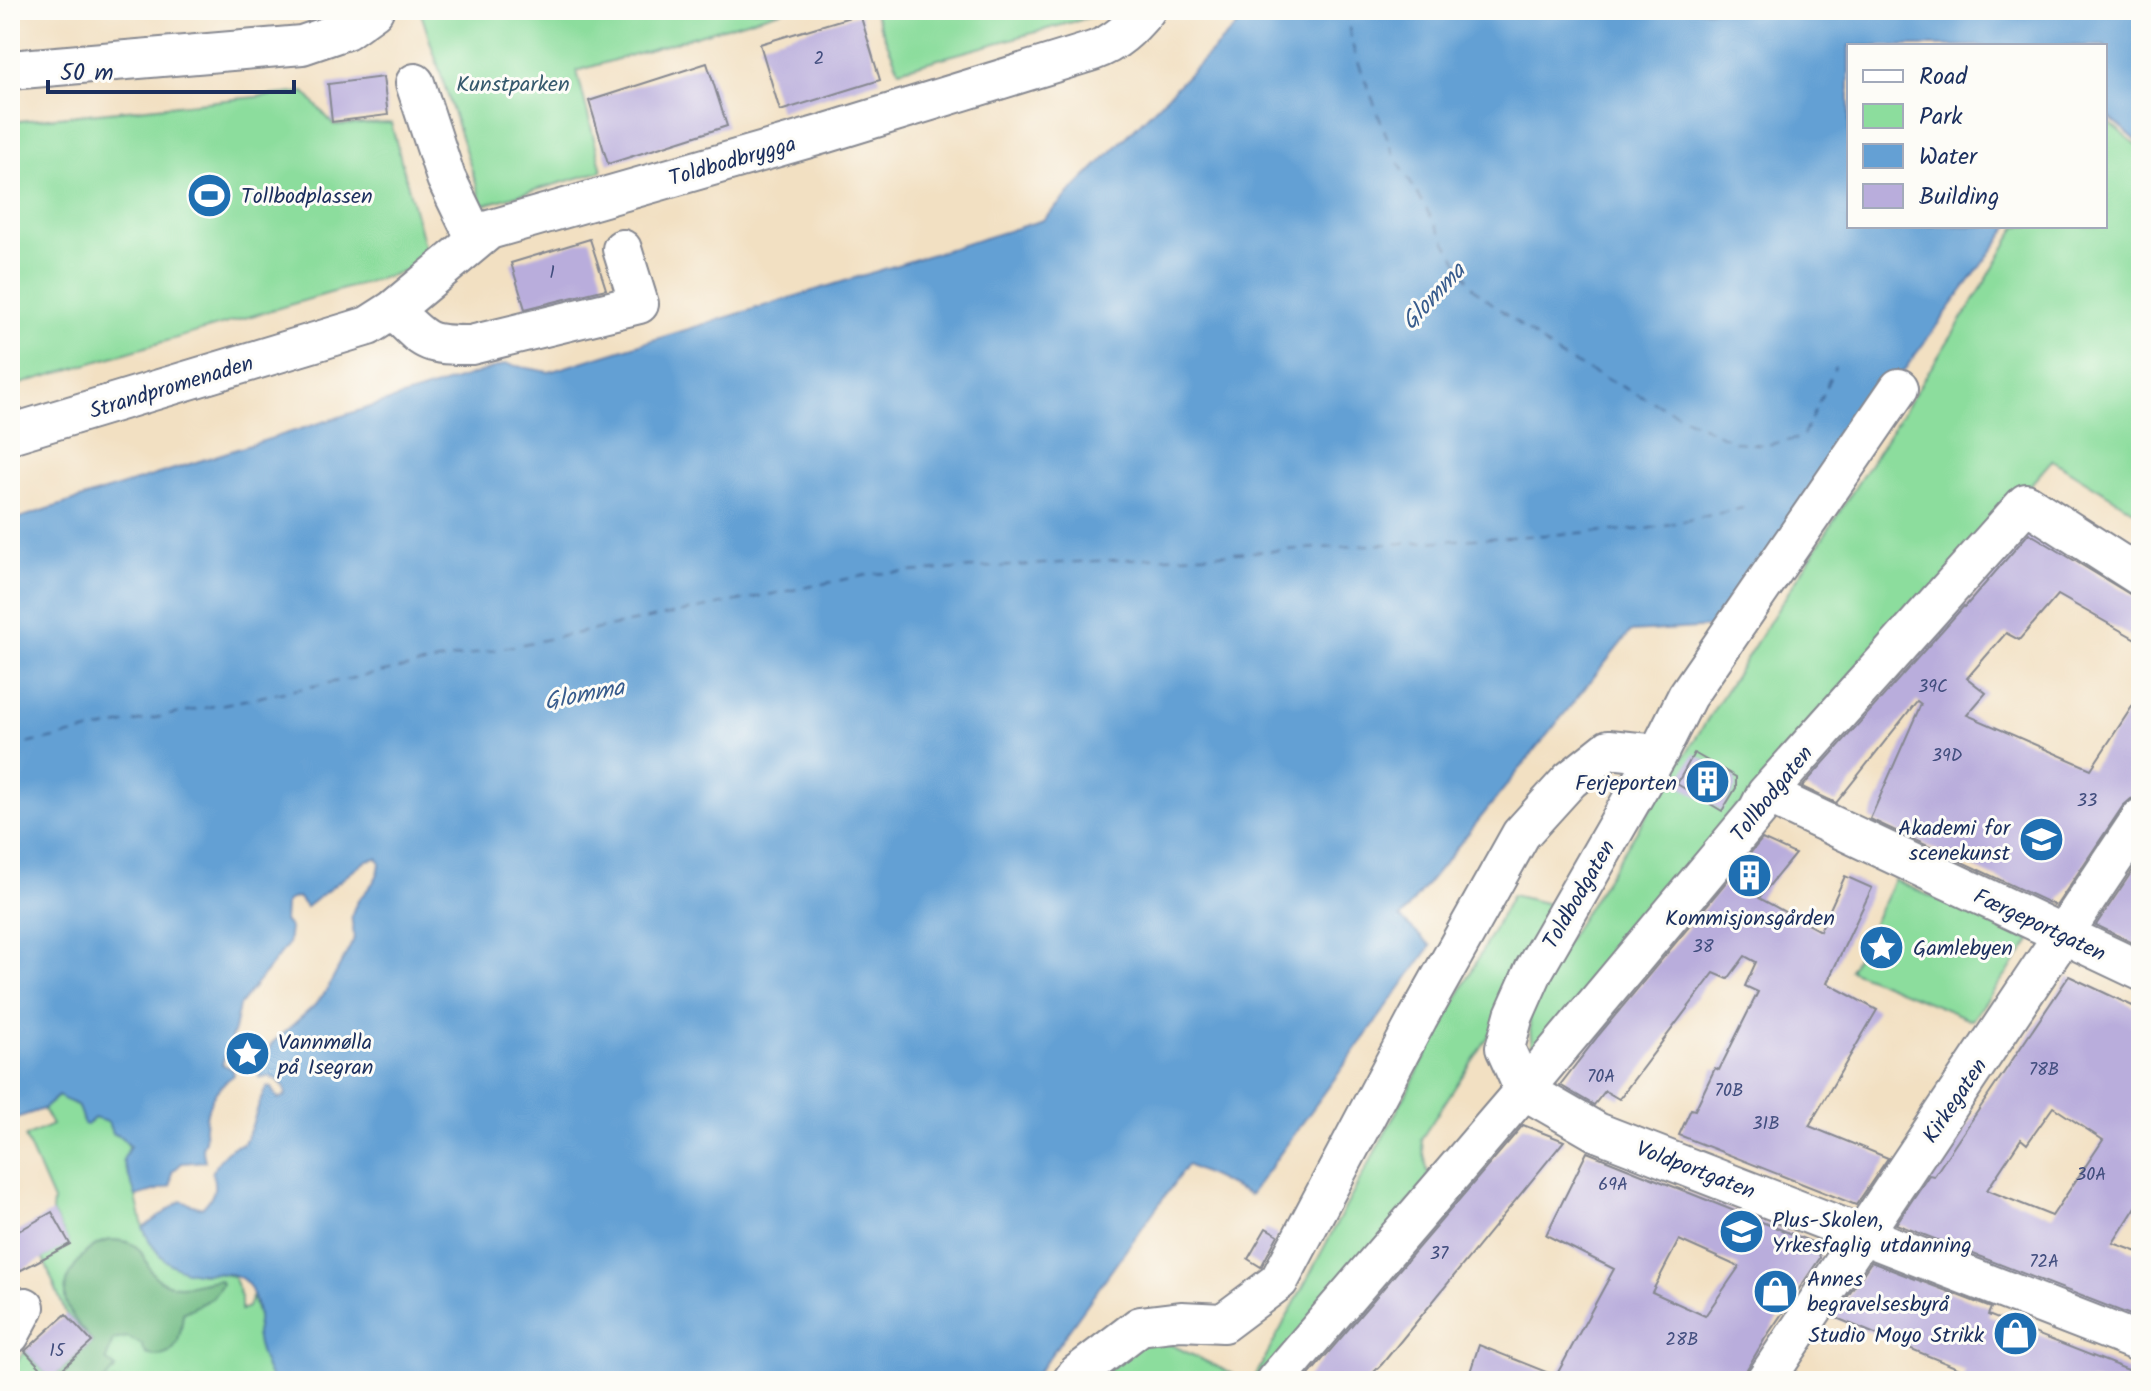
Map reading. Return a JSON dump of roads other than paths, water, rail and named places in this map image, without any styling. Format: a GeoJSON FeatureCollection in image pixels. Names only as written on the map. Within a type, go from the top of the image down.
{"type":"FeatureCollection","features":[{"type":"Feature","properties":{"kind":"street"},"geometry":{"type":"LineString","coordinates":[[10,70],[302,45],[346,30],[374,10]]}},
{"type":"Feature","properties":{"kind":"street","name":"Toldbodbrygga"},"geometry":{"type":"LineString","coordinates":[[331,337],[368,326],[393,310],[489,230],[820,135],[1111,45],[1146,10]]}},
{"type":"Feature","properties":{"kind":"street"},"geometry":{"type":"LineString","coordinates":[[415,83],[446,178],[476,240]]}},
{"type":"Feature","properties":{"kind":"street"},"geometry":{"type":"LineString","coordinates":[[393,310],[425,341],[471,345],[639,304],[622,249]]}},
{"type":"Feature","properties":{"kind":"street","name":"Strandpromenaden"},"geometry":{"type":"LineString","coordinates":[[10,434],[331,337]]}},
{"type":"Feature","properties":{"kind":"street","name":"Toldbodgaten"},"geometry":{"type":"LineString","coordinates":[[1524,1090],[1505,1048],[1514,1015],[1534,970],[1662,746],[1687,696],[1899,388]]}},
{"type":"Feature","properties":{"kind":"street","name":"Tollbodgaten"},"geometry":{"type":"LineString","coordinates":[[1524,1090],[1758,810],[1766,794],[2026,503],[2141,577]]}},
{"type":"Feature","properties":{"kind":"street"},"geometry":{"type":"LineString","coordinates":[[1072,1381],[1140,1326],[1181,1321],[1223,1323],[1279,1281],[1418,1018],[1521,834],[1570,780],[1609,749],[1662,746]]}},
{"type":"Feature","properties":{"kind":"street","name":"Færgeportgaten"},"geometry":{"type":"LineString","coordinates":[[1766,794],[2141,971]]}},
{"type":"Feature","properties":{"kind":"street","name":"Kirkegaten"},"geometry":{"type":"LineString","coordinates":[[1765,1381],[2141,818]]}},
{"type":"Feature","properties":{"kind":"street"},"geometry":{"type":"LineString","coordinates":[[1275,1381],[1524,1090]]}},
{"type":"Feature","properties":{"kind":"street","name":"Voldportgaten"},"geometry":{"type":"LineString","coordinates":[[1524,1090],[1597,1132],[2141,1343]]}},
{"type":"Feature","properties":{"kind":"water","name":"Glomma"},"geometry":{"type":"Polygon","coordinates":[[[1253,10],[2141,10],[2141,144],[2107,116],[2107,44],[1847,44],[1847,228],[2009,228],[1715,627],[1630,632],[1400,918],[1431,946],[1250,1195],[1187,1165],[1032,1381],[272,1381],[258,1346],[258,1313],[249,1286],[240,1277],[186,1271],[171,1264],[156,1251],[143,1228],[181,1201],[202,1208],[213,1192],[212,1172],[228,1151],[243,1144],[267,1087],[271,1087],[278,1099],[286,1096],[277,1080],[259,1078],[271,1044],[314,1006],[327,990],[353,941],[354,907],[376,878],[380,862],[377,858],[367,860],[306,907],[298,897],[288,900],[284,921],[290,928],[288,944],[239,1006],[222,1064],[232,1069],[234,1075],[217,1091],[210,1104],[202,1147],[205,1161],[182,1163],[172,1172],[171,1186],[136,1196],[123,1160],[130,1146],[112,1133],[108,1122],[94,1118],[87,1125],[84,1124],[77,1105],[58,1096],[43,1109],[10,1120],[10,521],[506,364],[549,372],[1043,220],[1253,10]]]}},
{"type":"Feature","properties":{"kind":"place","name":"Tollbodplassen"},"geometry":{"type":"Point","coordinates":[210,195]}},
{"type":"Feature","properties":{"kind":"place","name":"Ferjeporten"},"geometry":{"type":"Point","coordinates":[1708,782]}},
{"type":"Feature","properties":{"kind":"place","name":"Akademi for scenekunst"},"geometry":{"type":"Point","coordinates":[2041,840]}},
{"type":"Feature","properties":{"kind":"place","name":"Kommisjonsgården"},"geometry":{"type":"Point","coordinates":[1750,876]}},
{"type":"Feature","properties":{"kind":"place","name":"Gamlebyen"},"geometry":{"type":"Point","coordinates":[1882,947]}},
{"type":"Feature","properties":{"kind":"place","name":"Vannmølla på Isegran"},"geometry":{"type":"Point","coordinates":[247,1054]}},
{"type":"Feature","properties":{"kind":"place","name":"Plus-Skolen, Yrkesfaglig utdanning"},"geometry":{"type":"Point","coordinates":[1741,1232]}},
{"type":"Feature","properties":{"kind":"place","name":"Annes begravelsesbyrå"},"geometry":{"type":"Point","coordinates":[1776,1291]}},
{"type":"Feature","properties":{"kind":"place","name":"Studio Moyo Strikk"},"geometry":{"type":"Point","coordinates":[2015,1334]}},
{"type":"Feature","properties":{"kind":"park label","name":"Kunstparken"},"geometry":{"type":"Point","coordinates":[513,83]}}]}
